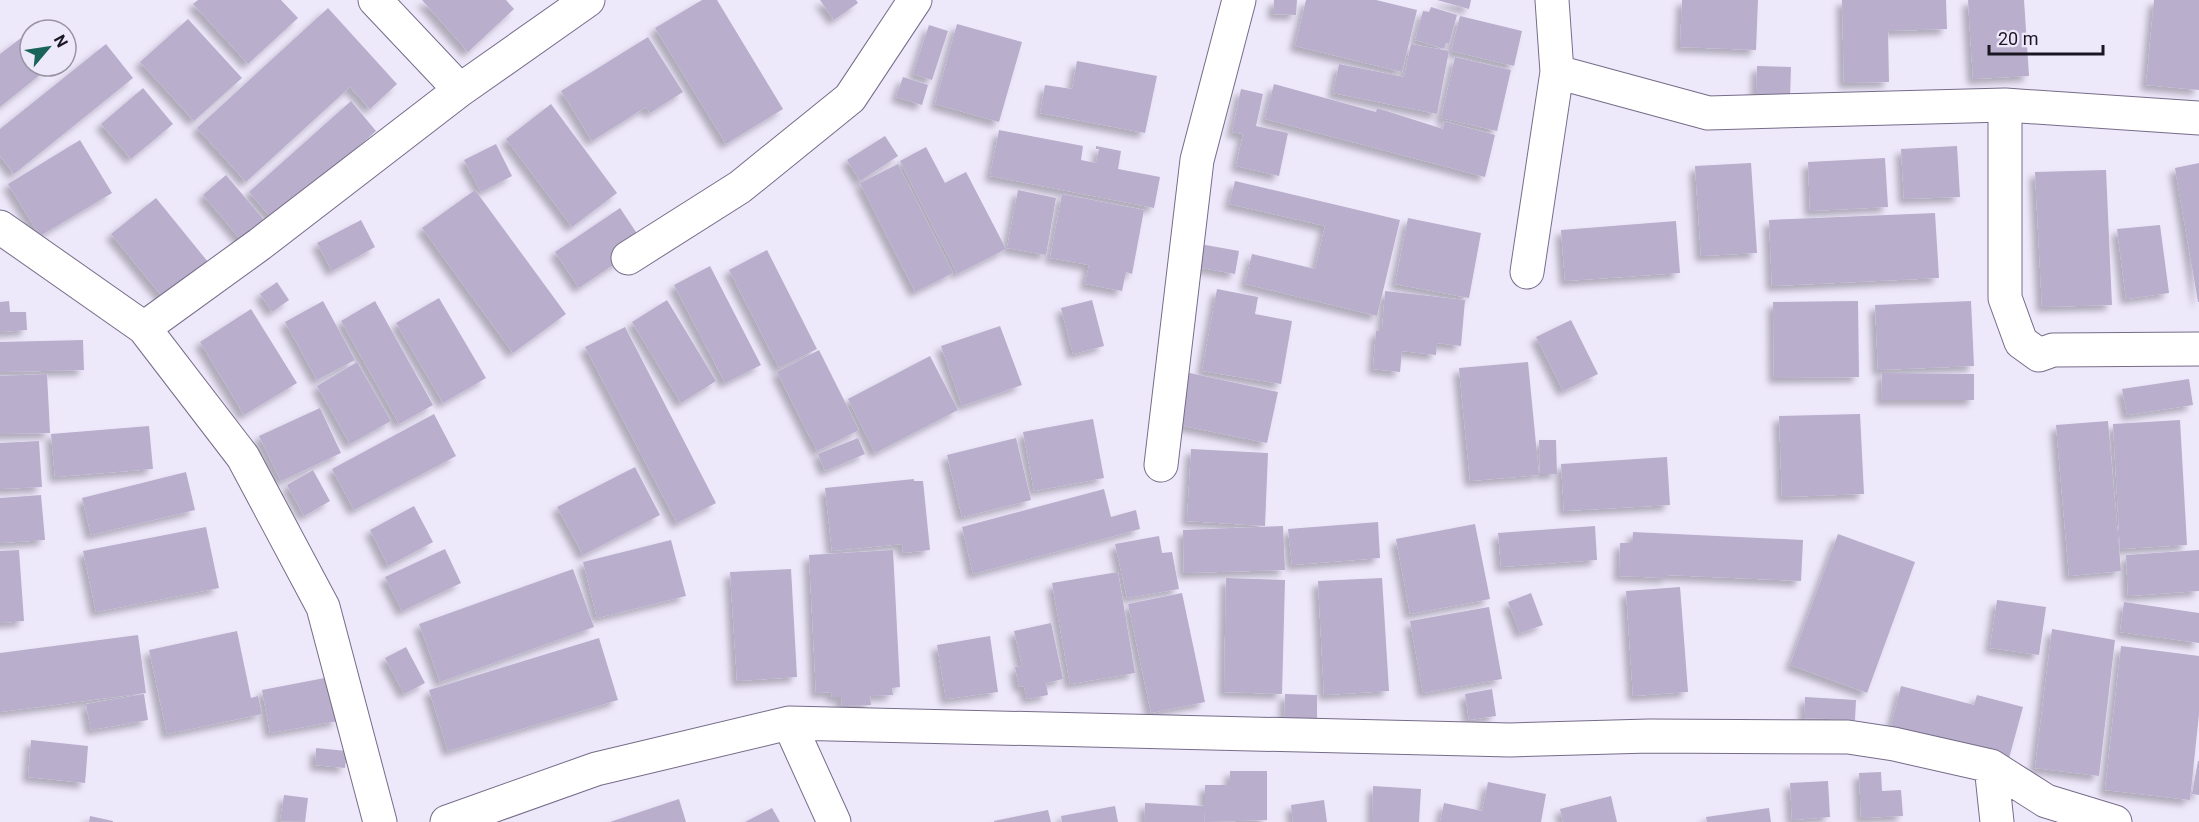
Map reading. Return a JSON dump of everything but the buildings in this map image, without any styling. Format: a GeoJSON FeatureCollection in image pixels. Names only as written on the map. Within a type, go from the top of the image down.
{"type":"FeatureCollection","features":[{"type":"Feature","properties":{"kind":"street"},"geometry":{"type":"LineString","coordinates":[[375,0],[460,90]]}},
{"type":"Feature","properties":{"kind":"street"},"geometry":{"type":"LineString","coordinates":[[144,328],[260,244],[460,90],[588,0]]}},
{"type":"Feature","properties":{"kind":"street"},"geometry":{"type":"LineString","coordinates":[[628,258],[740,187],[850,98],[915,0]]}},
{"type":"Feature","properties":{"kind":"street"},"geometry":{"type":"LineString","coordinates":[[1161,465],[1197,160],[1239,0]]}},
{"type":"Feature","properties":{"kind":"street"},"geometry":{"type":"LineString","coordinates":[[1527,272],[1557,72],[1552,0]]}},
{"type":"Feature","properties":{"kind":"street"},"geometry":{"type":"LineString","coordinates":[[1557,72],[1708,113],[2005,105],[2199,118]]}},
{"type":"Feature","properties":{"kind":"street"},"geometry":{"type":"LineString","coordinates":[[2005,105],[2005,298],[2021,342],[2039,355],[2053,350],[2199,349]]}},
{"type":"Feature","properties":{"kind":"street"},"geometry":{"type":"LineString","coordinates":[[0,227],[144,328],[243,457],[323,607],[380,822]]}},
{"type":"Feature","properties":{"kind":"street"},"geometry":{"type":"LineString","coordinates":[[789,723],[834,822]]}},
{"type":"Feature","properties":{"kind":"street"},"geometry":{"type":"LineString","coordinates":[[447,822],[596,769],[789,723],[1510,740],[1649,736],[1848,737],[1894,744],[1991,766],[2046,801],[2115,822]]}},
{"type":"Feature","properties":{"kind":"street"},"geometry":{"type":"LineString","coordinates":[[1991,766],[1996,822]]}}]}
